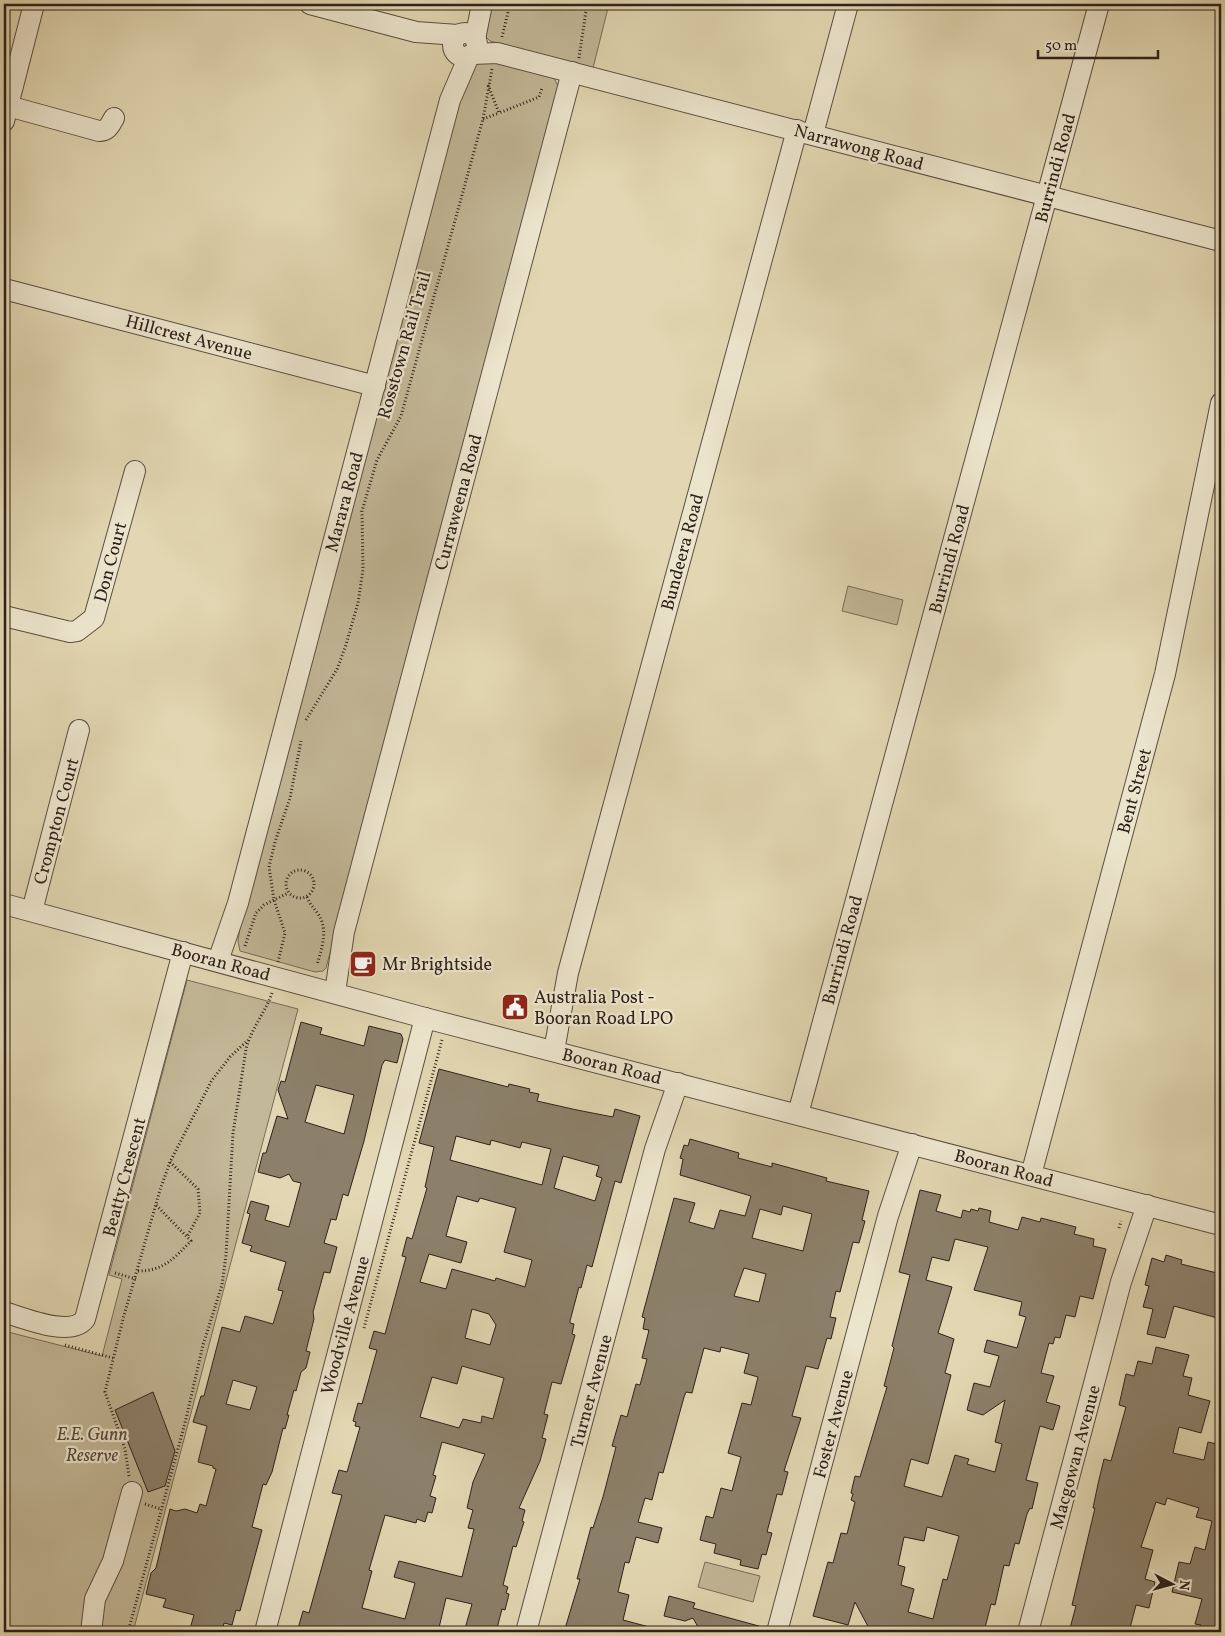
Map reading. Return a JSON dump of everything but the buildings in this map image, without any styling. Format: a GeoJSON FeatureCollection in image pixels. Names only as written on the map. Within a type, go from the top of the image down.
{"type":"FeatureCollection","features":[{"type":"Feature","properties":{"kind":"street"},"geometry":{"type":"LineString","coordinates":[[34,4],[6,114],[99,131],[105,131],[114,118]]}},
{"type":"Feature","properties":{"kind":"street","name":"Narrawong Road"},"geometry":{"type":"LineString","coordinates":[[310,4],[1221,241]]}},
{"type":"Feature","properties":{"kind":"street","name":"Marara Road"},"geometry":{"type":"LineString","coordinates":[[223,962],[226,934],[238,903],[465,45],[473,4]]}},
{"type":"Feature","properties":{"kind":"street","name":"Marara Road"},"geometry":{"type":"LineString","coordinates":[[465,45],[482,4]]}},
{"type":"Feature","properties":{"kind":"street","name":"Bundeera Road"},"geometry":{"type":"LineString","coordinates":[[548,1050],[805,132],[848,4]]}},
{"type":"Feature","properties":{"kind":"street","name":"Burrindi Road"},"geometry":{"type":"LineString","coordinates":[[798,1114],[1099,4]]}},
{"type":"Feature","properties":{"kind":"street","name":"Curraweena Road"},"geometry":{"type":"LineString","coordinates":[[329,991],[330,969],[344,932],[577,73]]}},
{"type":"Feature","properties":{"kind":"street","name":"Hillcrest Avenue"},"geometry":{"type":"LineString","coordinates":[[4,289],[375,386]]}},
{"type":"Feature","properties":{"kind":"street","name":"Bent Street"},"geometry":{"type":"LineString","coordinates":[[1031,1175],[1165,674],[1221,403]]}},
{"type":"Feature","properties":{"kind":"street","name":"Don Court"},"geometry":{"type":"LineString","coordinates":[[4,616],[70,632],[77,631],[94,618],[135,470]]}},
{"type":"Feature","properties":{"kind":"street","name":"Crompton Court"},"geometry":{"type":"LineString","coordinates":[[32,911],[79,730]]}},
{"type":"Feature","properties":{"kind":"street","name":"Booran Road"},"geometry":{"type":"LineString","coordinates":[[4,904],[426,1018],[1221,1225]]}},
{"type":"Feature","properties":{"kind":"street","name":"Beatty Crescent"},"geometry":{"type":"LineString","coordinates":[[4,1312],[61,1328],[81,1324],[87,1313],[183,952]]}},
{"type":"Feature","properties":{"kind":"street","name":"Woodville Avenue"},"geometry":{"type":"LineString","coordinates":[[265,1632],[426,1018]]}},
{"type":"Feature","properties":{"kind":"street","name":"Turner Avenue"},"geometry":{"type":"LineString","coordinates":[[526,1632],[672,1082]]}},
{"type":"Feature","properties":{"kind":"street","name":"Foster Avenue"},"geometry":{"type":"LineString","coordinates":[[777,1632],[888,1216],[896,1163],[907,1143]]}},
{"type":"Feature","properties":{"kind":"street","name":"Macgowan Avenue"},"geometry":{"type":"LineString","coordinates":[[1028,1632],[1121,1282],[1131,1224],[1142,1204]]}},
{"type":"Feature","properties":{"kind":"street"},"geometry":{"type":"LineString","coordinates":[[91,1632],[95,1598],[113,1561],[132,1492]]}},
{"type":"Feature","properties":{"kind":"path"},"geometry":{"type":"LineString","coordinates":[[504,32],[510,4]]}},
{"type":"Feature","properties":{"kind":"path"},"geometry":{"type":"LineString","coordinates":[[577,73],[587,4]]}},
{"type":"Feature","properties":{"kind":"path","name":"Rosstown Rail Trail"},"geometry":{"type":"LineString","coordinates":[[303,727],[310,712],[337,669],[358,603],[363,570],[362,511],[377,460],[401,416],[483,119],[490,74]]}},
{"type":"Feature","properties":{"kind":"path"},"geometry":{"type":"LineString","coordinates":[[488,85],[499,113]]}},
{"type":"Feature","properties":{"kind":"path"},"geometry":{"type":"LineString","coordinates":[[483,119],[539,96],[542,88]]}},
{"type":"Feature","properties":{"kind":"path"},"geometry":{"type":"LineString","coordinates":[[278,962],[285,934],[274,900],[270,875],[271,856],[290,798],[301,736]]}},
{"type":"Feature","properties":{"kind":"path"},"geometry":{"type":"LineString","coordinates":[[302,870],[311,876],[314,884],[307,897],[299,899],[288,893],[286,884],[289,875],[302,870]]}},
{"type":"Feature","properties":{"kind":"path"},"geometry":{"type":"LineString","coordinates":[[244,946],[256,913],[264,905],[288,893]]}},
{"type":"Feature","properties":{"kind":"path"},"geometry":{"type":"LineString","coordinates":[[307,897],[319,916],[323,928],[323,940],[317,965]]}},
{"type":"Feature","properties":{"kind":"path"},"geometry":{"type":"LineString","coordinates":[[161,1509],[146,1505],[132,1492],[125,1449],[105,1392],[156,1206],[170,1162],[212,1080],[230,1056],[248,1040],[264,1013],[272,990]]}},
{"type":"Feature","properties":{"kind":"path"},"geometry":{"type":"LineString","coordinates":[[128,1632],[223,1278],[233,1133],[248,1040]]}},
{"type":"Feature","properties":{"kind":"path"},"geometry":{"type":"LineString","coordinates":[[170,1162],[198,1189],[200,1213],[186,1237]]}},
{"type":"Feature","properties":{"kind":"path"},"geometry":{"type":"LineString","coordinates":[[138,1270],[146,1271],[170,1264],[191,1241],[156,1206]]}},
{"type":"Feature","properties":{"kind":"path"},"geometry":{"type":"LineString","coordinates":[[99,1268],[136,1279]]}},
{"type":"Feature","properties":{"kind":"green space"},"geometry":{"type":"Polygon","coordinates":[[[489,4],[609,4],[593,68],[490,41],[483,34],[489,4]]]}},
{"type":"Feature","properties":{"kind":"green space"},"geometry":{"type":"Polygon","coordinates":[[[481,61],[499,63],[554,78],[559,88],[326,968],[323,971],[315,972],[240,951],[238,941],[240,928],[463,82],[467,69],[481,61]]]}},
{"type":"Feature","properties":{"kind":"green space"},"geometry":{"type":"Polygon","coordinates":[[[848,586],[903,600],[897,625],[842,611],[848,586]]]}},
{"type":"Feature","properties":{"kind":"green space","name":"E.E. Gunn Reserve"},"geometry":{"type":"Polygon","coordinates":[[[187,980],[298,1009],[133,1632],[4,1632],[4,1331],[102,1356],[122,1279],[109,1275],[187,980]]]}},
{"type":"Feature","properties":{"kind":"green space"},"geometry":{"type":"Polygon","coordinates":[[[705,1562],[760,1576],[753,1602],[698,1587],[705,1562]]]}},
{"type":"Feature","properties":{"kind":"place","name":"Mr Brightside"},"geometry":{"type":"Point","coordinates":[363,964]}},
{"type":"Feature","properties":{"kind":"place","name":"Australia Post - Booran Road LPO"},"geometry":{"type":"Point","coordinates":[515,1007]}}]}
